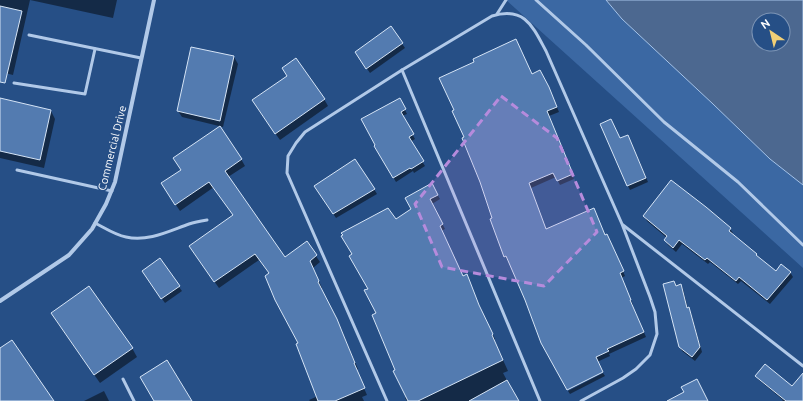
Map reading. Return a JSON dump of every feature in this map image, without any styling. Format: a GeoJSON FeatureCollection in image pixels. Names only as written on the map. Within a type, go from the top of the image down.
{"type":"FeatureCollection","features":[{"type":"Feature","properties":{"kind":"street","name":"Commercial Drive"},"geometry":{"type":"LineString","coordinates":[[0,301],[69,255],[92,228],[106,204],[115,182],[154,0]]}},
{"type":"Feature","properties":{"kind":"lane"},"geometry":{"type":"LineString","coordinates":[[497,14],[506,0]]}},
{"type":"Feature","properties":{"kind":"lane"},"geometry":{"type":"LineString","coordinates":[[536,0],[586,45],[664,122],[738,182],[803,245]]}},
{"type":"Feature","properties":{"kind":"lane"},"geometry":{"type":"LineString","coordinates":[[387,401],[287,173],[288,156],[296,143],[306,132],[402,70],[492,16],[503,13],[514,14],[525,19],[533,27],[546,51],[622,224],[655,312],[657,334],[650,354],[636,370],[581,401]]}},
{"type":"Feature","properties":{"kind":"lane"},"geometry":{"type":"LineString","coordinates":[[29,36],[141,58]]}},
{"type":"Feature","properties":{"kind":"lane"},"geometry":{"type":"LineString","coordinates":[[14,83],[85,94],[95,49]]}},
{"type":"Feature","properties":{"kind":"lane"},"geometry":{"type":"LineString","coordinates":[[402,70],[540,401]]}},
{"type":"Feature","properties":{"kind":"lane"},"geometry":{"type":"LineString","coordinates":[[17,170],[112,191]]}},
{"type":"Feature","properties":{"kind":"lane"},"geometry":{"type":"LineString","coordinates":[[95,223],[127,238],[142,239],[162,234],[190,223],[207,220]]}},
{"type":"Feature","properties":{"kind":"lane"},"geometry":{"type":"LineString","coordinates":[[622,224],[803,366]]}},
{"type":"Feature","properties":{"kind":"lane"},"geometry":{"type":"LineString","coordinates":[[123,379],[134,401]]}},
{"type":"Feature","properties":{"kind":"highlighted area"},"geometry":{"type":"Polygon","coordinates":[[[501,96],[557,138],[597,232],[544,286],[442,267],[415,204],[501,96]]]}},
{"type":"Feature","properties":{"kind":"shaded area"},"geometry":{"type":"Polygon","coordinates":[[[506,0],[606,0],[622,19],[770,159],[803,185],[803,268],[506,0]]]}},
{"type":"Feature","properties":{"kind":"shaded area"},"geometry":{"type":"Polygon","coordinates":[[[606,0],[803,0],[803,185],[770,159],[622,19],[606,0]]]}},
{"type":"Feature","properties":{"kind":"building"},"geometry":{"type":"Polygon","coordinates":[[[0,6],[22,11],[5,83],[0,82],[0,6]]]}},
{"type":"Feature","properties":{"kind":"building"},"geometry":{"type":"Polygon","coordinates":[[[391,26],[403,43],[366,69],[355,52],[391,26]]]}},
{"type":"Feature","properties":{"kind":"building"},"geometry":{"type":"Polygon","coordinates":[[[516,39],[532,74],[540,70],[549,87],[557,107],[547,111],[573,174],[557,181],[553,173],[529,183],[546,229],[594,208],[605,235],[607,234],[624,271],[620,273],[644,332],[607,349],[609,351],[596,357],[603,372],[567,390],[541,343],[525,300],[506,256],[504,257],[490,219],[492,218],[480,182],[462,138],[464,137],[452,111],[454,110],[439,78],[474,62],[473,59],[516,39]]]}},
{"type":"Feature","properties":{"kind":"building"},"geometry":{"type":"Polygon","coordinates":[[[191,47],[234,56],[220,121],[177,111],[191,47]]]}},
{"type":"Feature","properties":{"kind":"building"},"geometry":{"type":"Polygon","coordinates":[[[296,58],[325,99],[275,134],[252,100],[287,76],[282,68],[296,58]]]}},
{"type":"Feature","properties":{"kind":"building"},"geometry":{"type":"Polygon","coordinates":[[[0,98],[51,110],[40,160],[0,151],[0,98]]]}},
{"type":"Feature","properties":{"kind":"building"},"geometry":{"type":"Polygon","coordinates":[[[400,98],[406,109],[401,112],[414,134],[409,137],[424,161],[393,178],[374,146],[375,145],[361,119],[400,98]]]}},
{"type":"Feature","properties":{"kind":"building"},"geometry":{"type":"Polygon","coordinates":[[[611,119],[620,138],[628,135],[646,178],[627,186],[600,124],[611,119]]]}},
{"type":"Feature","properties":{"kind":"building"},"geometry":{"type":"Polygon","coordinates":[[[220,126],[242,159],[225,171],[285,257],[307,241],[317,255],[310,261],[319,281],[318,282],[337,319],[365,388],[335,401],[318,401],[296,344],[298,343],[275,300],[265,276],[269,273],[255,254],[214,282],[189,246],[233,215],[209,182],[175,205],[161,183],[181,170],[173,158],[220,126]]]}},
{"type":"Feature","properties":{"kind":"building"},"geometry":{"type":"Polygon","coordinates":[[[355,159],[375,189],[333,214],[314,186],[355,159]]]}},
{"type":"Feature","properties":{"kind":"building"},"geometry":{"type":"Polygon","coordinates":[[[671,180],[731,228],[729,231],[776,271],[781,264],[791,272],[767,300],[739,277],[736,281],[707,258],[705,260],[679,240],[673,248],[664,240],[667,236],[643,216],[671,180]]]}},
{"type":"Feature","properties":{"kind":"building"},"geometry":{"type":"Polygon","coordinates":[[[432,183],[438,195],[430,199],[443,224],[440,226],[463,276],[467,274],[503,360],[418,401],[408,401],[393,371],[395,370],[372,315],[376,313],[364,290],[368,289],[349,256],[352,254],[341,236],[343,235],[341,233],[388,208],[396,219],[411,209],[405,198],[432,183]]]}},
{"type":"Feature","properties":{"kind":"building"},"geometry":{"type":"Polygon","coordinates":[[[160,258],[180,286],[161,299],[142,271],[160,258]]]}},
{"type":"Feature","properties":{"kind":"building"},"geometry":{"type":"Polygon","coordinates":[[[674,281],[676,286],[681,284],[700,347],[692,357],[679,347],[663,284],[674,281]]]}},
{"type":"Feature","properties":{"kind":"building"},"geometry":{"type":"Polygon","coordinates":[[[89,286],[133,348],[94,375],[51,313],[89,286]]]}},
{"type":"Feature","properties":{"kind":"building"},"geometry":{"type":"Polygon","coordinates":[[[12,340],[54,401],[0,401],[0,348],[12,340]]]}},
{"type":"Feature","properties":{"kind":"building"},"geometry":{"type":"Polygon","coordinates":[[[167,360],[192,401],[154,401],[140,377],[167,360]]]}},
{"type":"Feature","properties":{"kind":"building"},"geometry":{"type":"Polygon","coordinates":[[[765,364],[792,386],[803,373],[803,401],[786,401],[755,376],[765,364]]]}},
{"type":"Feature","properties":{"kind":"building"},"geometry":{"type":"Polygon","coordinates":[[[697,379],[708,401],[667,401],[684,392],[681,387],[697,379]]]}},
{"type":"Feature","properties":{"kind":"building"},"geometry":{"type":"Polygon","coordinates":[[[507,380],[519,401],[469,401],[507,380]]]}}]}
